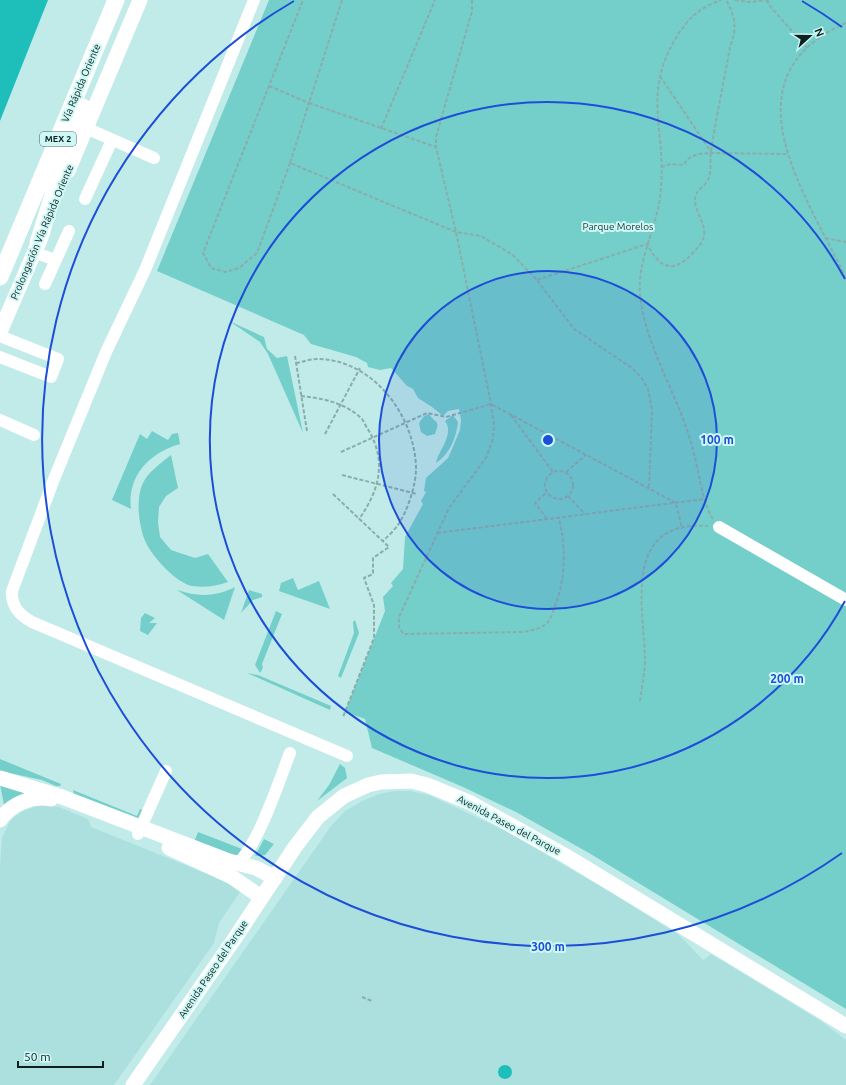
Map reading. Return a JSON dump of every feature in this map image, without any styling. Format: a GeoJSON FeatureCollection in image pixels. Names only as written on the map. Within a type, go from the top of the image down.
{"type":"FeatureCollection","features":[{"type":"Feature","properties":{"kind":"highway","name":"Vía Rápida Oriente"},"geometry":{"type":"LineString","coordinates":[[0,278],[116,0]]}},
{"type":"Feature","properties":{"kind":"highway"},"geometry":{"type":"LineString","coordinates":[[36,248],[61,169],[114,25],[121,0]]}},
{"type":"Feature","properties":{"kind":"main road","name":"Prolongación Vía Rápida Oriente"},"geometry":{"type":"LineString","coordinates":[[0,332],[140,0]]}},
{"type":"Feature","properties":{"kind":"main road"},"geometry":{"type":"LineString","coordinates":[[0,778],[62,797],[140,831],[232,877],[261,897]]}},
{"type":"Feature","properties":{"kind":"main road","name":"Avenida Paseo del Parque"},"geometry":{"type":"LineString","coordinates":[[133,1085],[261,897],[318,817],[344,796],[368,785],[381,782],[411,781],[427,785],[471,803],[566,856],[845,1025]]}},
{"type":"Feature","properties":{"kind":"main road"},"geometry":{"type":"LineString","coordinates":[[0,820],[4,814],[31,798],[46,798],[60,801],[140,831],[237,864],[256,868],[275,878]]}},
{"type":"Feature","properties":{"kind":"lane"},"geometry":{"type":"LineString","coordinates":[[254,0],[145,270],[106,352],[54,479],[12,590],[11,598],[18,612],[32,622],[347,756]]}},
{"type":"Feature","properties":{"kind":"lane"},"geometry":{"type":"LineString","coordinates":[[86,128],[154,158]]}},
{"type":"Feature","properties":{"kind":"lane"},"geometry":{"type":"LineString","coordinates":[[85,199],[112,140]]}},
{"type":"Feature","properties":{"kind":"lane"},"geometry":{"type":"LineString","coordinates":[[45,284],[68,231]]}},
{"type":"Feature","properties":{"kind":"lane"},"geometry":{"type":"LineString","coordinates":[[36,248],[55,260]]}},
{"type":"Feature","properties":{"kind":"lane"},"geometry":{"type":"LineString","coordinates":[[0,336],[58,360],[51,377],[0,357]]}},
{"type":"Feature","properties":{"kind":"lane"},"geometry":{"type":"LineString","coordinates":[[0,420],[34,434]]}},
{"type":"Feature","properties":{"kind":"lane"},"geometry":{"type":"LineString","coordinates":[[719,527],[846,600]]}},
{"type":"Feature","properties":{"kind":"lane"},"geometry":{"type":"LineString","coordinates":[[237,864],[245,857],[255,840],[290,753]]}},
{"type":"Feature","properties":{"kind":"lane"},"geometry":{"type":"LineString","coordinates":[[140,831],[166,772]]}},
{"type":"Feature","properties":{"kind":"path"},"geometry":{"type":"LineString","coordinates":[[303,0],[203,253],[211,268],[225,272],[238,268],[257,253],[290,163],[342,0]]}},
{"type":"Feature","properties":{"kind":"path"},"geometry":{"type":"LineString","coordinates":[[382,129],[435,0]]}},
{"type":"Feature","properties":{"kind":"path"},"geometry":{"type":"LineString","coordinates":[[472,0],[472,11],[436,137],[436,147],[456,232],[494,425],[492,439],[486,458],[459,492],[449,508],[399,617],[399,628],[404,634],[524,632],[536,630],[547,623],[559,595],[564,563],[563,536],[559,518]]}},
{"type":"Feature","properties":{"kind":"path"},"geometry":{"type":"LineString","coordinates":[[719,527],[710,515],[692,445],[674,397],[655,354],[642,303],[640,271],[658,208],[661,188],[661,167],[656,105],[659,75],[665,57],[688,20],[709,4],[721,0]]}},
{"type":"Feature","properties":{"kind":"path"},"geometry":{"type":"LineString","coordinates":[[647,244],[658,261],[665,266],[674,266],[685,262],[704,238],[704,227],[696,209],[695,197],[700,189],[707,184],[710,175],[711,153],[730,47],[735,34],[735,20],[726,0]]}},
{"type":"Feature","properties":{"kind":"path"},"geometry":{"type":"LineString","coordinates":[[735,0],[770,0]]}},
{"type":"Feature","properties":{"kind":"path"},"geometry":{"type":"LineString","coordinates":[[767,0],[769,5],[807,48]]}},
{"type":"Feature","properties":{"kind":"path"},"geometry":{"type":"LineString","coordinates":[[846,23],[825,34],[807,48],[792,66],[784,79],[780,115],[787,154],[825,238],[846,278]]}},
{"type":"Feature","properties":{"kind":"path"},"geometry":{"type":"LineString","coordinates":[[659,75],[711,153]]}},
{"type":"Feature","properties":{"kind":"path"},"geometry":{"type":"LineString","coordinates":[[269,86],[309,103],[436,147]]}},
{"type":"Feature","properties":{"kind":"path"},"geometry":{"type":"LineString","coordinates":[[661,167],[671,164],[683,164],[689,158],[698,154],[787,154]]}},
{"type":"Feature","properties":{"kind":"path"},"geometry":{"type":"LineString","coordinates":[[290,163],[456,232],[487,238],[513,255],[537,280],[574,329],[632,368],[641,376],[648,389],[652,410],[649,489]]}},
{"type":"Feature","properties":{"kind":"path"},"geometry":{"type":"LineString","coordinates":[[825,238],[846,242]]}},
{"type":"Feature","properties":{"kind":"path"},"geometry":{"type":"LineString","coordinates":[[537,280],[647,244]]}},
{"type":"Feature","properties":{"kind":"path"},"geometry":{"type":"LineString","coordinates":[[295,356],[308,431]]}},
{"type":"Feature","properties":{"kind":"path"},"geometry":{"type":"LineString","coordinates":[[296,363],[317,359],[341,364],[358,371],[378,384],[393,401],[405,422],[414,445],[416,469],[412,493],[401,521],[383,541]]}},
{"type":"Feature","properties":{"kind":"path"},"geometry":{"type":"LineString","coordinates":[[325,434],[360,368]]}},
{"type":"Feature","properties":{"kind":"path"},"geometry":{"type":"LineString","coordinates":[[302,396],[320,398],[340,405],[361,418],[373,437],[379,459],[378,484],[370,503],[359,519]]}},
{"type":"Feature","properties":{"kind":"path"},"geometry":{"type":"LineString","coordinates":[[341,452],[427,413],[446,417],[491,404],[676,503],[682,529]]}},
{"type":"Feature","properties":{"kind":"path"},"geometry":{"type":"LineString","coordinates":[[510,414],[553,472]]}},
{"type":"Feature","properties":{"kind":"path"},"geometry":{"type":"LineString","coordinates":[[566,472],[586,455]]}},
{"type":"Feature","properties":{"kind":"path"},"geometry":{"type":"LineString","coordinates":[[553,472],[566,472],[573,479],[573,488],[568,496],[564,498],[554,498],[547,492],[545,483],[549,474],[553,472]]}},
{"type":"Feature","properties":{"kind":"path"},"geometry":{"type":"LineString","coordinates":[[342,476],[417,494]]}},
{"type":"Feature","properties":{"kind":"path"},"geometry":{"type":"LineString","coordinates":[[547,492],[535,503],[547,519]]}},
{"type":"Feature","properties":{"kind":"path"},"geometry":{"type":"LineString","coordinates":[[333,494],[389,547],[373,558],[372,574],[364,578],[374,605],[374,638],[343,717]]}},
{"type":"Feature","properties":{"kind":"path"},"geometry":{"type":"LineString","coordinates":[[568,496],[585,514]]}},
{"type":"Feature","properties":{"kind":"path"},"geometry":{"type":"LineString","coordinates":[[437,533],[705,499]]}},
{"type":"Feature","properties":{"kind":"path"},"geometry":{"type":"LineString","coordinates":[[640,700],[645,659],[641,600],[642,581],[648,553],[661,537],[682,529],[694,526],[719,527]]}},
{"type":"Feature","properties":{"kind":"path"},"geometry":{"type":"LineString","coordinates":[[362,996],[372,1001]]}},
{"type":"Feature","properties":{"kind":"shaded area"},"geometry":{"type":"Polygon","coordinates":[[[0,0],[48,0],[0,121],[0,0]]]}},
{"type":"Feature","properties":{"kind":"shaded area"},"geometry":{"type":"Polygon","coordinates":[[[395,791],[410,791],[429,795],[504,830],[610,892],[679,935],[703,960],[711,954],[821,1021],[846,1040],[846,1085],[150,1085],[331,826],[345,811],[362,801],[379,794],[395,791]]]}},
{"type":"Feature","properties":{"kind":"shaded area"},"geometry":{"type":"Polygon","coordinates":[[[44,805],[59,807],[88,819],[91,827],[240,887],[240,892],[219,923],[214,943],[114,1085],[0,1085],[0,866],[2,838],[13,818],[23,811],[36,806],[44,805]]]}},
{"type":"Feature","properties":{"kind":"shaded area"},"geometry":{"type":"Polygon","coordinates":[[[502,1065],[508,1065],[512,1069],[512,1075],[508,1079],[502,1079],[498,1075],[498,1069],[502,1065]]]}},
{"type":"Feature","properties":{"kind":"green space","name":"Parque Morelos"},"geometry":{"type":"Polygon","coordinates":[[[269,0],[846,0],[846,1009],[589,853],[516,812],[463,787],[372,748],[365,719],[345,712],[385,611],[383,597],[393,586],[391,583],[403,569],[405,537],[423,504],[421,501],[426,492],[424,491],[426,478],[448,458],[460,430],[461,420],[459,409],[448,411],[443,416],[418,398],[413,389],[407,386],[391,368],[380,370],[368,367],[367,363],[356,357],[311,344],[304,335],[157,271],[269,0]]]}},
{"type":"Feature","properties":{"kind":"green space"},"geometry":{"type":"Polygon","coordinates":[[[229,321],[264,337],[267,349],[277,358],[287,356],[303,433],[268,354],[260,342],[229,321]]]}},
{"type":"Feature","properties":{"kind":"green space"},"geometry":{"type":"Polygon","coordinates":[[[429,414],[436,422],[437,426],[435,434],[427,436],[421,432],[419,423],[424,416],[429,414]]]}},
{"type":"Feature","properties":{"kind":"green space"},"geometry":{"type":"Polygon","coordinates":[[[453,415],[458,422],[454,440],[449,450],[436,463],[447,437],[448,426],[445,421],[453,415]]]}},
{"type":"Feature","properties":{"kind":"green space"},"geometry":{"type":"Polygon","coordinates":[[[152,431],[168,440],[172,434],[178,433],[180,444],[159,453],[142,468],[133,486],[131,509],[112,500],[140,434],[147,439],[152,431]]]}},
{"type":"Feature","properties":{"kind":"green space"},"geometry":{"type":"Polygon","coordinates":[[[171,455],[178,488],[166,496],[159,507],[158,522],[160,537],[171,550],[195,558],[208,554],[228,582],[206,587],[197,587],[186,584],[166,569],[149,549],[146,543],[141,530],[139,497],[143,483],[148,475],[171,455]]]}},
{"type":"Feature","properties":{"kind":"green space"},"geometry":{"type":"Polygon","coordinates":[[[293,578],[298,590],[319,581],[330,609],[279,591],[281,583],[293,578]]]}},
{"type":"Feature","properties":{"kind":"green space"},"geometry":{"type":"Polygon","coordinates":[[[235,587],[224,620],[177,590],[192,594],[206,595],[220,593],[235,587]]]}},
{"type":"Feature","properties":{"kind":"green space"},"geometry":{"type":"Polygon","coordinates":[[[249,590],[262,594],[262,597],[253,600],[241,613],[249,590]]]}},
{"type":"Feature","properties":{"kind":"green space"},"geometry":{"type":"Polygon","coordinates":[[[276,611],[282,614],[262,664],[263,668],[260,673],[255,665],[276,611]]]}},
{"type":"Feature","properties":{"kind":"green space"},"geometry":{"type":"Polygon","coordinates":[[[145,613],[155,618],[149,623],[157,623],[148,635],[140,631],[141,618],[145,613]]]}},
{"type":"Feature","properties":{"kind":"green space"},"geometry":{"type":"Polygon","coordinates":[[[355,620],[359,633],[341,678],[338,676],[354,633],[353,622],[355,620]]]}},
{"type":"Feature","properties":{"kind":"green space"},"geometry":{"type":"Polygon","coordinates":[[[247,673],[258,675],[331,706],[330,710],[247,673]]]}},
{"type":"Feature","properties":{"kind":"green space"},"geometry":{"type":"Polygon","coordinates":[[[0,759],[61,784],[60,786],[56,786],[42,780],[0,771],[0,759]]]}},
{"type":"Feature","properties":{"kind":"green space"},"geometry":{"type":"Polygon","coordinates":[[[340,764],[345,768],[347,778],[317,801],[329,785],[340,764]]]}},
{"type":"Feature","properties":{"kind":"green space"},"geometry":{"type":"Polygon","coordinates":[[[0,784],[29,791],[4,805],[0,784]]]}},
{"type":"Feature","properties":{"kind":"green space"},"geometry":{"type":"Polygon","coordinates":[[[73,790],[137,816],[140,809],[142,810],[140,818],[137,819],[74,794],[73,790]]]}},
{"type":"Feature","properties":{"kind":"green space"},"geometry":{"type":"Polygon","coordinates":[[[198,832],[242,849],[236,857],[194,842],[198,832]]]}},
{"type":"Feature","properties":{"kind":"green space"},"geometry":{"type":"Polygon","coordinates":[[[264,839],[274,844],[265,855],[255,856],[264,839]]]}}]}
